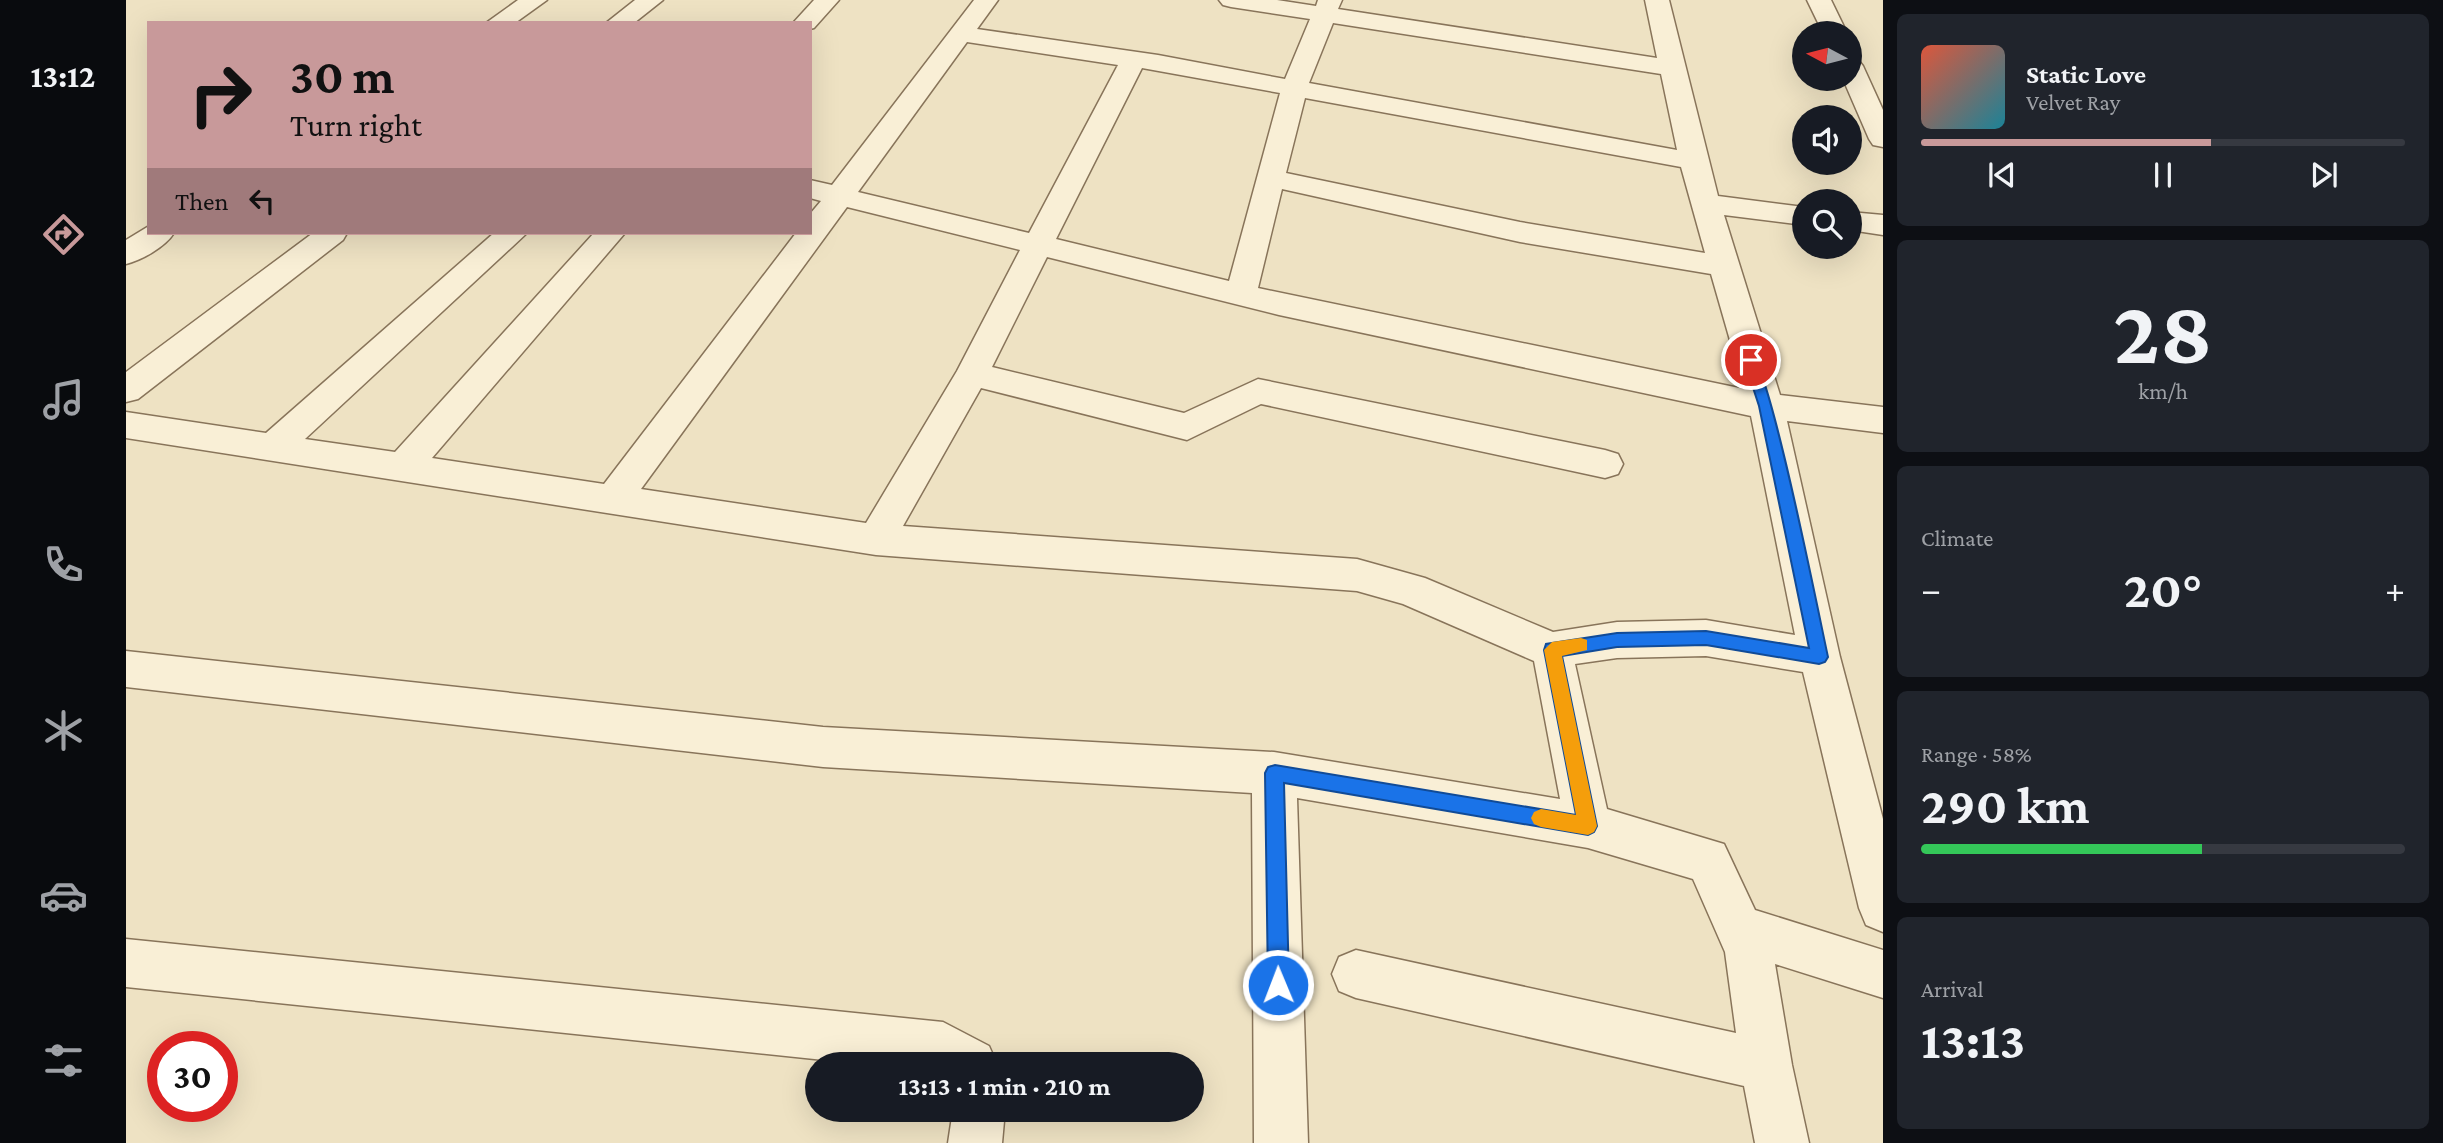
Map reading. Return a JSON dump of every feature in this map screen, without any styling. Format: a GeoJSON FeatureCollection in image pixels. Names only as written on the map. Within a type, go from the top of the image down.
{"type":"FeatureCollection","features":[{"type":"Feature","properties":{"kind":"street"},"geometry":{"type":"LineString","coordinates":[[501,21],[534,0]]}},
{"type":"Feature","properties":{"kind":"street"},"geometry":{"type":"LineString","coordinates":[[621,21],[651,0]]}},
{"type":"Feature","properties":{"kind":"street"},"geometry":{"type":"LineString","coordinates":[[807,21],[827,0]]}},
{"type":"Feature","properties":{"kind":"street"},"geometry":{"type":"LineString","coordinates":[[812,212],[825,193],[961,34],[986,0]]}},
{"type":"Feature","properties":{"kind":"street"},"geometry":{"type":"LineString","coordinates":[[1231,0],[1328,7],[1671,68]]}},
{"type":"Feature","properties":{"kind":"street"},"geometry":{"type":"LineString","coordinates":[[1657,0],[1693,161],[1722,266],[1766,406],[1819,657],[1883,908]]}},
{"type":"Feature","properties":{"kind":"street"},"geometry":{"type":"LineString","coordinates":[[1819,0],[1829,21]]}},
{"type":"Feature","properties":{"kind":"street"},"geometry":{"type":"LineString","coordinates":[[1241,294],[1294,89],[1328,7]]}},
{"type":"Feature","properties":{"kind":"street"},"geometry":{"type":"LineString","coordinates":[[961,34],[1132,62],[1158,63],[1693,161]]}},
{"type":"Feature","properties":{"kind":"street"},"geometry":{"type":"LineString","coordinates":[[876,540],[972,374],[1132,62]]}},
{"type":"Feature","properties":{"kind":"street"},"geometry":{"type":"LineString","coordinates":[[1861,91],[1883,139]]}},
{"type":"Feature","properties":{"kind":"street"},"geometry":{"type":"LineString","coordinates":[[1271,178],[1520,232],[1722,266]]}},
{"type":"Feature","properties":{"kind":"street"},"geometry":{"type":"LineString","coordinates":[[825,193],[1241,294],[1766,406],[1883,420]]}},
{"type":"Feature","properties":{"kind":"street"},"geometry":{"type":"LineString","coordinates":[[1706,204],[1792,215]]}},
{"type":"Feature","properties":{"kind":"street"},"geometry":{"type":"LineString","coordinates":[[1862,222],[1883,225]]}},
{"type":"Feature","properties":{"kind":"street"},"geometry":{"type":"LineString","coordinates":[[126,254],[156,235]]}},
{"type":"Feature","properties":{"kind":"street"},"geometry":{"type":"LineString","coordinates":[[126,390],[329,235]]}},
{"type":"Feature","properties":{"kind":"street"},"geometry":{"type":"LineString","coordinates":[[273,447],[510,235]]}},
{"type":"Feature","properties":{"kind":"street"},"geometry":{"type":"LineString","coordinates":[[403,467],[608,235]]}},
{"type":"Feature","properties":{"kind":"street"},"geometry":{"type":"LineString","coordinates":[[612,501],[796,235]]}},
{"type":"Feature","properties":{"kind":"street"},"geometry":{"type":"LineString","coordinates":[[972,374],[1187,427],[1258,391],[1605,464]]}},
{"type":"Feature","properties":{"kind":"street"},"geometry":{"type":"LineString","coordinates":[[126,425],[876,540],[1357,575],[1411,590],[1552,650],[1617,640],[1706,638],[1819,657]]}},
{"type":"Feature","properties":{"kind":"street"},"geometry":{"type":"LineString","coordinates":[[1552,650],[1588,826]]}},
{"type":"Feature","properties":{"kind":"street"},"geometry":{"type":"LineString","coordinates":[[126,668],[823,747],[1275,773],[1588,826],[1707,860],[1749,950],[1766,1065],[1782,1143]]}},
{"type":"Feature","properties":{"kind":"street"},"geometry":{"type":"LineString","coordinates":[[1275,773],[1281,1143]]}},
{"type":"Feature","properties":{"kind":"street"},"geometry":{"type":"LineString","coordinates":[[1740,929],[1883,974]]}},
{"type":"Feature","properties":{"kind":"street"},"geometry":{"type":"LineString","coordinates":[[126,963],[943,1047],[951,1052]]}},
{"type":"Feature","properties":{"kind":"street"},"geometry":{"type":"LineString","coordinates":[[1356,974],[1766,1065]]}},
{"type":"Feature","properties":{"kind":"street"},"geometry":{"type":"LineString","coordinates":[[975,1143],[978,1122]]}},
{"type":"Feature","properties":{"kind":"slow traffic"},"geometry":{"type":"LineString","coordinates":[[1541,818],[1588,826],[1552,650],[1581,645]]}},
{"type":"Feature","properties":{"kind":"route"},"geometry":{"type":"LineString","coordinates":[[1278,985],[1275,773],[1588,826],[1552,650],[1617,640],[1706,638],[1819,657],[1766,406],[1751,360]]}}]}
